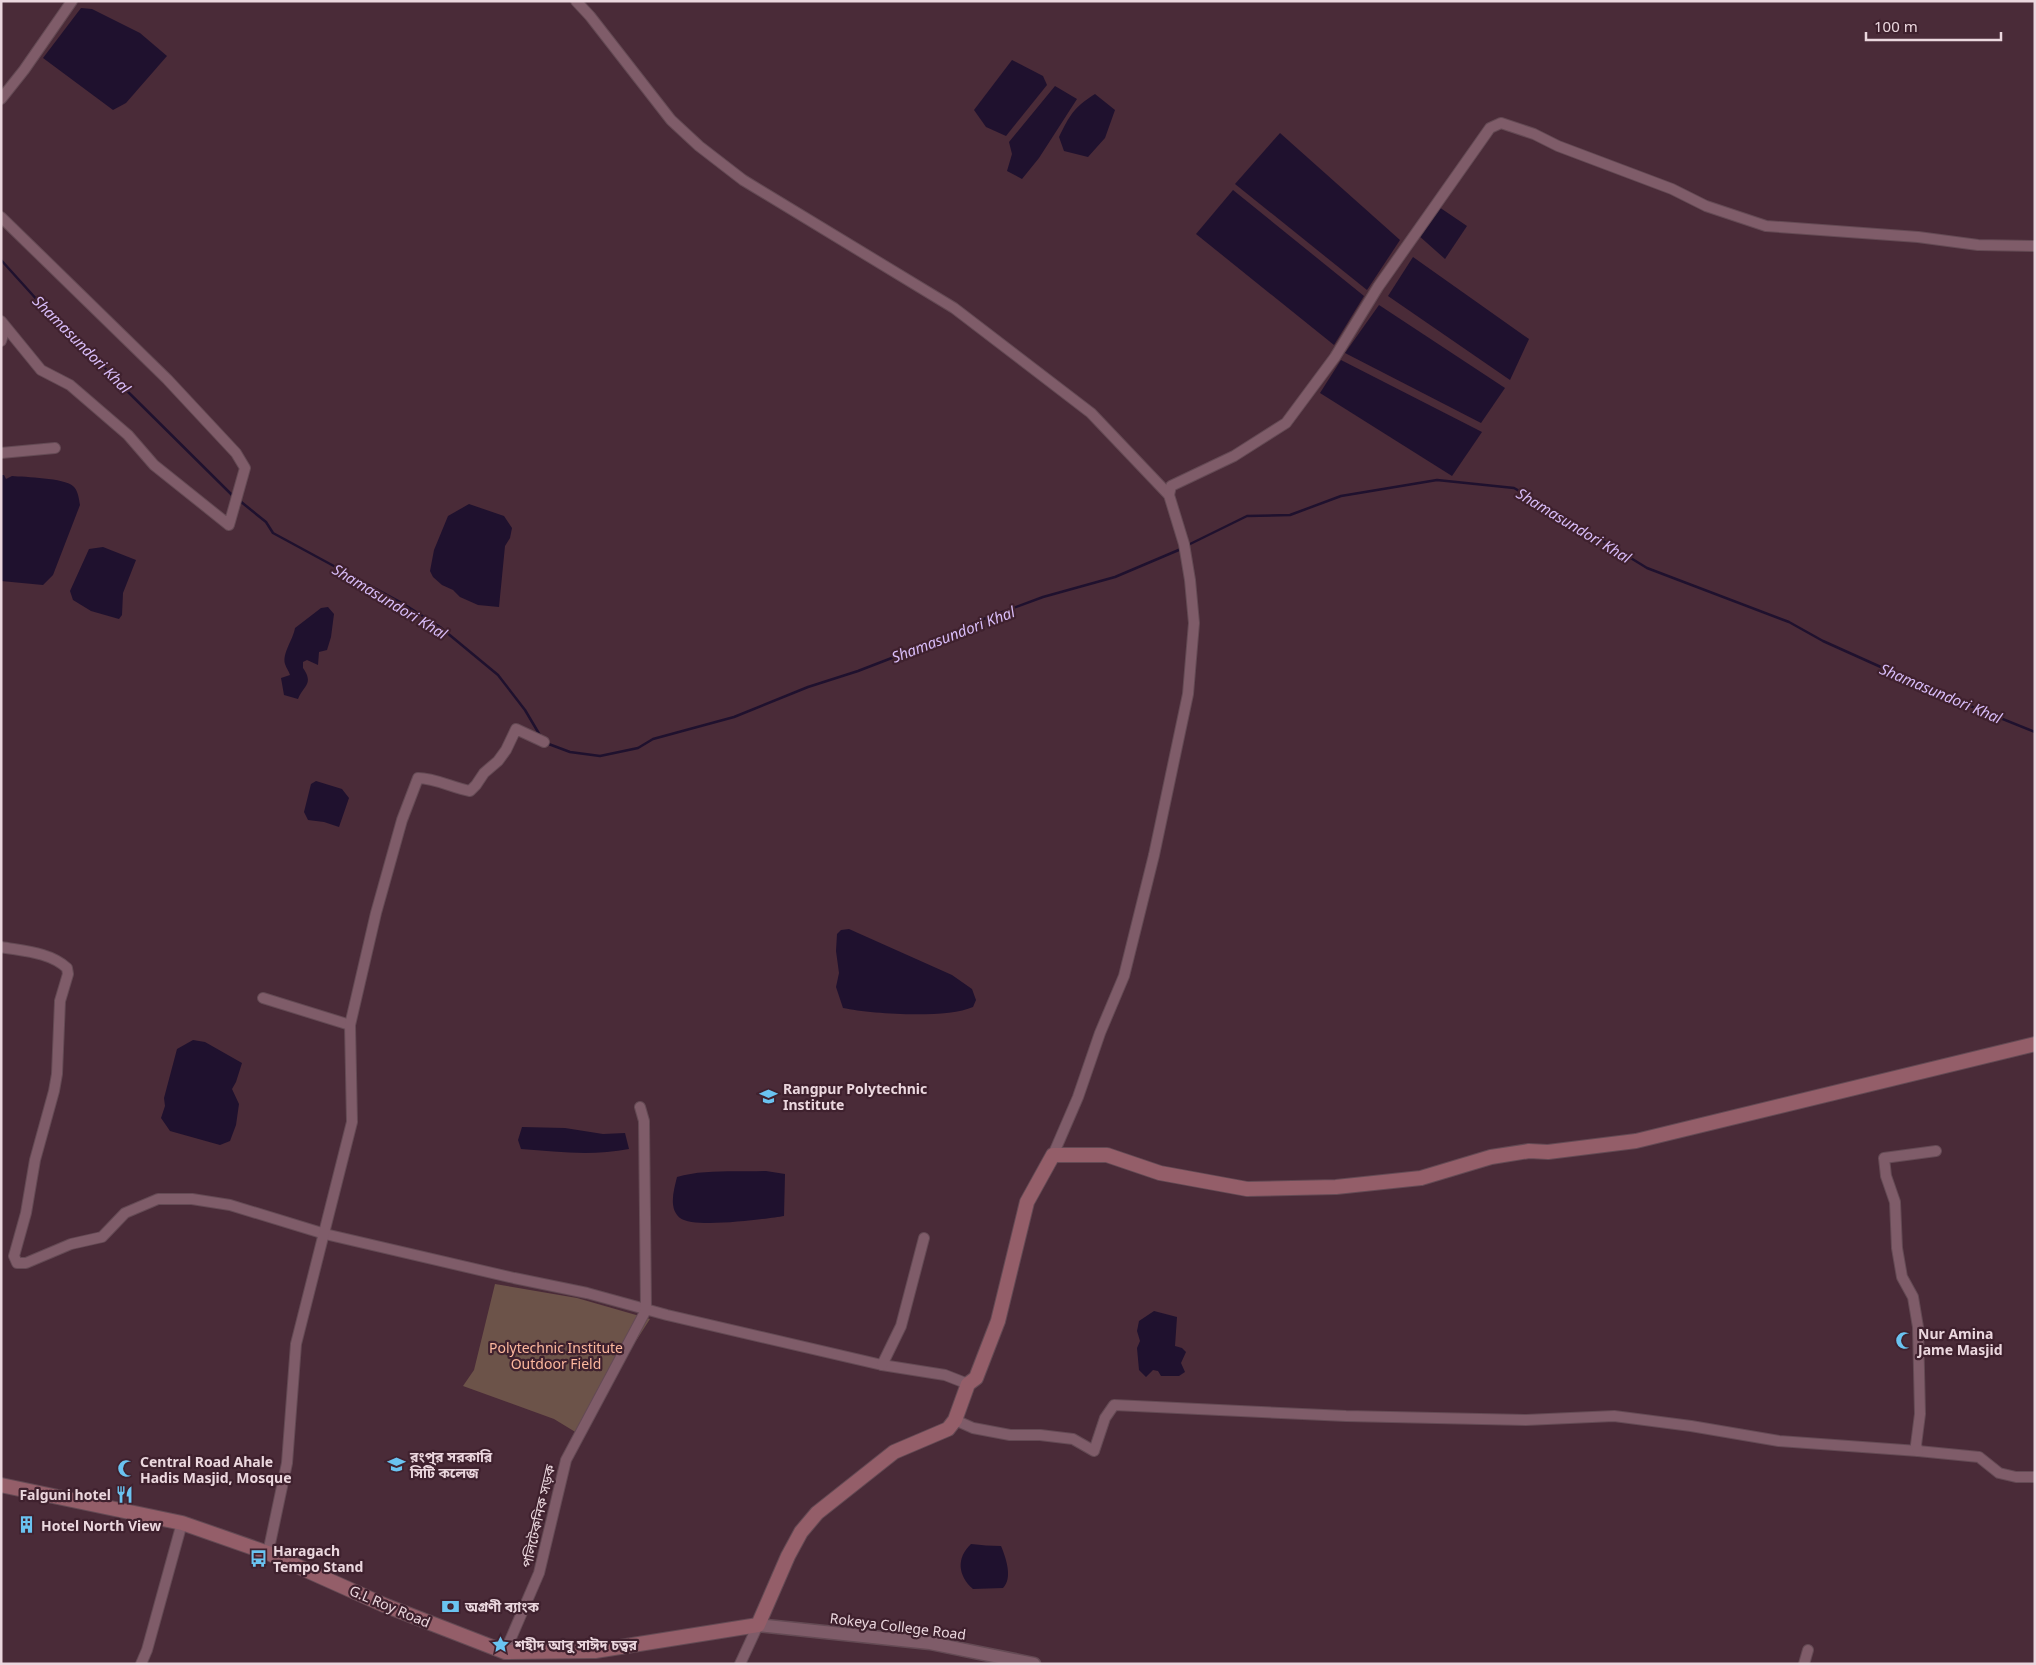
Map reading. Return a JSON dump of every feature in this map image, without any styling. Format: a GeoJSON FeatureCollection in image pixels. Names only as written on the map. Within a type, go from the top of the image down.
{"type":"FeatureCollection","features":[{"type":"Feature","properties":{"kind":"main road"},"geometry":{"type":"LineString","coordinates":[[758,1625],[788,1556],[801,1532],[817,1513],[894,1452],[948,1429],[955,1420],[968,1384],[976,1378],[998,1321],[1027,1202],[1053,1155],[1107,1155],[1160,1173],[1247,1189],[1336,1187],[1421,1178],[1491,1157],[1529,1151],[1548,1152],[1636,1141],[2035,1044]]}},
{"type":"Feature","properties":{"kind":"main road","name":"G.L Roy Road"},"geometry":{"type":"LineString","coordinates":[[1,1485],[182,1523],[268,1553],[384,1605],[505,1652],[595,1651],[758,1625]]}},
{"type":"Feature","properties":{"kind":"street"},"geometry":{"type":"LineString","coordinates":[[1,98],[24,70],[72,1]]}},
{"type":"Feature","properties":{"kind":"street"},"geometry":{"type":"LineString","coordinates":[[576,1],[590,16],[671,120],[699,146],[742,180],[954,308],[1091,413],[1169,495],[1184,544],[1194,623],[1188,694],[1154,855],[1124,976],[1100,1033],[1078,1098],[1053,1155]]}},
{"type":"Feature","properties":{"kind":"street"},"geometry":{"type":"LineString","coordinates":[[1169,495],[1171,486],[1234,456],[1286,423],[1335,357],[1378,287],[1490,128],[1501,122],[1672,190],[1706,206],[1766,226],[1918,237],[1978,246],[2035,246]]}},
{"type":"Feature","properties":{"kind":"street"},"geometry":{"type":"LineString","coordinates":[[1,217],[167,379],[236,453],[245,468],[229,525],[154,464],[128,435],[70,385],[41,370],[3,325]]}},
{"type":"Feature","properties":{"kind":"street"},"geometry":{"type":"LineString","coordinates":[[1,341],[3,325]]}},
{"type":"Feature","properties":{"kind":"street"},"geometry":{"type":"LineString","coordinates":[[1,453],[55,448]]}},
{"type":"Feature","properties":{"kind":"street"},"geometry":{"type":"LineString","coordinates":[[268,1553],[286,1462],[296,1344],[352,1122],[350,1025],[376,912],[402,820],[418,778],[427,778],[452,788],[470,791],[484,773],[498,761],[506,750],[516,729],[544,742]]}},
{"type":"Feature","properties":{"kind":"street"},"geometry":{"type":"LineString","coordinates":[[1,947],[39,953],[62,964],[67,968],[68,974],[60,1001],[57,1074],[35,1160],[26,1213],[14,1256],[17,1263],[26,1263],[72,1244],[102,1238],[125,1213],[158,1200],[192,1198],[230,1205],[325,1234],[587,1293],[646,1310],[882,1365],[945,1375],[968,1384]]}},
{"type":"Feature","properties":{"kind":"street"},"geometry":{"type":"LineString","coordinates":[[262,998],[350,1025]]}},
{"type":"Feature","properties":{"kind":"street"},"geometry":{"type":"LineString","coordinates":[[640,1107],[644,1121],[646,1310]]}},
{"type":"Feature","properties":{"kind":"street"},"geometry":{"type":"LineString","coordinates":[[1918,1451],[1916,1445],[1920,1414],[1918,1327],[1913,1297],[1902,1277],[1897,1248],[1894,1202],[1886,1176],[1884,1158],[1936,1151]]}},
{"type":"Feature","properties":{"kind":"street"},"geometry":{"type":"LineString","coordinates":[[882,1365],[901,1326],[924,1238]]}},
{"type":"Feature","properties":{"kind":"street","name":"পলিটেকনিক সড়ক"},"geometry":{"type":"LineString","coordinates":[[505,1652],[539,1573],[566,1460],[646,1310]]}},
{"type":"Feature","properties":{"kind":"street"},"geometry":{"type":"LineString","coordinates":[[955,1420],[973,1428],[1010,1435],[1040,1435],[1073,1439],[1094,1452],[1105,1418],[1114,1405],[1356,1416],[1526,1420],[1614,1416],[1691,1426],[1779,1441],[1918,1451],[1979,1458],[1999,1473],[2016,1477],[2035,1477]]}},
{"type":"Feature","properties":{"kind":"street"},"geometry":{"type":"LineString","coordinates":[[141,1664],[147,1650],[182,1523]]}},
{"type":"Feature","properties":{"kind":"street"},"geometry":{"type":"LineString","coordinates":[[740,1664],[758,1625]]}},
{"type":"Feature","properties":{"kind":"street","name":"Rokeya College Road"},"geometry":{"type":"LineString","coordinates":[[758,1625],[930,1643],[1034,1664]]}},
{"type":"Feature","properties":{"kind":"street"},"geometry":{"type":"LineString","coordinates":[[1804,1664],[1808,1650]]}},
{"type":"Feature","properties":{"kind":"green space","name":"Polytechnic Institute Outdoor Field"},"geometry":{"type":"Polygon","coordinates":[[[495,1284],[577,1298],[650,1319],[577,1433],[554,1419],[463,1386],[474,1370],[495,1284]]]}},
{"type":"Feature","properties":{"kind":"shaded area"},"geometry":{"type":"Polygon","coordinates":[[[81,8],[92,9],[140,33],[167,56],[126,103],[113,110],[43,58],[81,8]]]}},
{"type":"Feature","properties":{"kind":"shaded area"},"geometry":{"type":"Polygon","coordinates":[[[1012,60],[1043,76],[1047,85],[1006,136],[986,127],[974,110],[1012,60]]]}},
{"type":"Feature","properties":{"kind":"shaded area"},"geometry":{"type":"Polygon","coordinates":[[[1055,86],[1077,99],[1039,158],[1022,179],[1007,171],[1012,154],[1009,142],[1055,86]]]}},
{"type":"Feature","properties":{"kind":"shaded area"},"geometry":{"type":"Polygon","coordinates":[[[1095,94],[1115,110],[1105,138],[1088,157],[1064,151],[1059,137],[1066,123],[1077,108],[1095,94]]]}},
{"type":"Feature","properties":{"kind":"shaded area"},"geometry":{"type":"Polygon","coordinates":[[[1280,133],[1400,240],[1367,290],[1235,184],[1280,133]]]}},
{"type":"Feature","properties":{"kind":"shaded area"},"geometry":{"type":"Polygon","coordinates":[[[1233,190],[1364,296],[1334,345],[1196,234],[1233,190]]]}},
{"type":"Feature","properties":{"kind":"shaded area"},"geometry":{"type":"Polygon","coordinates":[[[1439,207],[1467,226],[1445,259],[1418,235],[1439,207]]]}},
{"type":"Feature","properties":{"kind":"shaded area"},"geometry":{"type":"Polygon","coordinates":[[[1413,257],[1529,339],[1510,380],[1388,296],[1413,257]]]}},
{"type":"Feature","properties":{"kind":"shaded area"},"geometry":{"type":"Polygon","coordinates":[[[1379,305],[1505,388],[1481,423],[1345,353],[1379,305]]]}},
{"type":"Feature","properties":{"kind":"shaded area"},"geometry":{"type":"Polygon","coordinates":[[[1341,360],[1482,432],[1452,476],[1320,393],[1341,360]]]}},
{"type":"Feature","properties":{"kind":"shaded area"},"geometry":{"type":"Polygon","coordinates":[[[1,475],[4,475],[6,479],[12,476],[62,481],[73,486],[77,492],[80,505],[53,575],[43,585],[1,581],[1,475]]]}},
{"type":"Feature","properties":{"kind":"shaded area"},"geometry":{"type":"Polygon","coordinates":[[[469,504],[504,516],[512,528],[510,538],[505,546],[499,607],[478,605],[460,597],[453,590],[442,585],[433,577],[430,571],[434,550],[448,516],[469,504]]]}},
{"type":"Feature","properties":{"kind":"shaded area"},"geometry":{"type":"Polygon","coordinates":[[[103,547],[136,560],[123,593],[122,615],[119,619],[91,611],[73,600],[70,591],[89,549],[103,547]]]}},
{"type":"Feature","properties":{"kind":"shaded area"},"geometry":{"type":"Polygon","coordinates":[[[328,607],[334,614],[327,650],[319,652],[318,665],[307,660],[303,662],[303,668],[308,681],[298,699],[284,695],[281,678],[290,675],[284,660],[295,628],[321,608],[328,607]]]}},
{"type":"Feature","properties":{"kind":"shaded area"},"geometry":{"type":"Polygon","coordinates":[[[316,781],[342,789],[349,798],[339,827],[324,822],[308,820],[304,812],[311,784],[316,781]]]}},
{"type":"Feature","properties":{"kind":"shaded area"},"geometry":{"type":"Polygon","coordinates":[[[849,929],[952,975],[972,989],[976,1000],[973,1007],[961,1011],[928,1014],[872,1012],[843,1008],[836,987],[839,973],[836,951],[837,934],[841,930],[849,929]]]}},
{"type":"Feature","properties":{"kind":"shaded area"},"geometry":{"type":"Polygon","coordinates":[[[193,1040],[205,1042],[242,1063],[232,1089],[239,1104],[236,1125],[230,1141],[220,1145],[170,1131],[161,1118],[165,1106],[164,1098],[177,1049],[193,1040]]]}},
{"type":"Feature","properties":{"kind":"shaded area"},"geometry":{"type":"Polygon","coordinates":[[[522,1127],[565,1128],[603,1134],[625,1133],[629,1149],[589,1153],[521,1149],[518,1140],[522,1127]]]}},
{"type":"Feature","properties":{"kind":"shaded area"},"geometry":{"type":"Polygon","coordinates":[[[766,1171],[785,1174],[784,1216],[730,1222],[699,1223],[680,1218],[676,1214],[673,1199],[677,1177],[709,1172],[766,1171]]]}},
{"type":"Feature","properties":{"kind":"shaded area"},"geometry":{"type":"Polygon","coordinates":[[[1154,1311],[1177,1317],[1175,1346],[1182,1348],[1186,1352],[1181,1363],[1185,1372],[1179,1376],[1161,1376],[1158,1371],[1153,1370],[1146,1377],[1139,1370],[1137,1348],[1140,1341],[1137,1331],[1139,1321],[1154,1311]]]}},
{"type":"Feature","properties":{"kind":"shaded area"},"geometry":{"type":"Polygon","coordinates":[[[971,1544],[1001,1546],[1008,1573],[1008,1579],[1003,1588],[973,1589],[968,1584],[962,1573],[961,1561],[966,1549],[971,1544]]]}},
{"type":"Feature","properties":{"kind":"waterway","name":"Shamasundori Khal"},"geometry":{"type":"LineString","coordinates":[[1,260],[39,302],[233,496]]}},
{"type":"Feature","properties":{"kind":"waterway","name":"Shamasundori Khal"},"geometry":{"type":"LineString","coordinates":[[1186,546],[1247,516],[1290,515],[1341,496],[1437,480],[1514,488],[1647,568],[1789,622],[1823,641],[1943,695],[2035,732]]}},
{"type":"Feature","properties":{"kind":"waterway","name":"Shamasundori Khal"},"geometry":{"type":"LineString","coordinates":[[240,501],[266,522],[273,533],[402,603],[440,627],[498,675],[525,710],[541,737]]}},
{"type":"Feature","properties":{"kind":"waterway","name":"Shamasundori Khal"},"geometry":{"type":"LineString","coordinates":[[546,743],[570,752],[600,756],[638,748],[653,739],[734,717],[808,687],[858,671],[928,644],[981,620],[1043,597],[1115,577],[1181,549]]}},
{"type":"Feature","properties":{"kind":"place","name":"Rangpur Polytechnic Institute"},"geometry":{"type":"Point","coordinates":[769,1096]}},
{"type":"Feature","properties":{"kind":"place","name":"Nur Amina Jame Masjid"},"geometry":{"type":"Point","coordinates":[1904,1341]}},
{"type":"Feature","properties":{"kind":"place","name":"রংপুর সরকারি সিটি কলেজ"},"geometry":{"type":"Point","coordinates":[396,1464]}},
{"type":"Feature","properties":{"kind":"place","name":"Central Road Ahale Hadis Masjid, Mosque"},"geometry":{"type":"Point","coordinates":[126,1469]}},
{"type":"Feature","properties":{"kind":"place","name":"Falguni hotel"},"geometry":{"type":"Point","coordinates":[125,1494]}},
{"type":"Feature","properties":{"kind":"place","name":"Hotel North View"},"geometry":{"type":"Point","coordinates":[27,1525]}},
{"type":"Feature","properties":{"kind":"place","name":"Haragach Tempo Stand"},"geometry":{"type":"Point","coordinates":[259,1558]}},
{"type":"Feature","properties":{"kind":"place","name":"অগ্রণী ব্যাংক"},"geometry":{"type":"Point","coordinates":[451,1606]}},
{"type":"Feature","properties":{"kind":"place","name":"শহীদ আবু সাঈদ চত্বর"},"geometry":{"type":"Point","coordinates":[501,1644]}}]}
